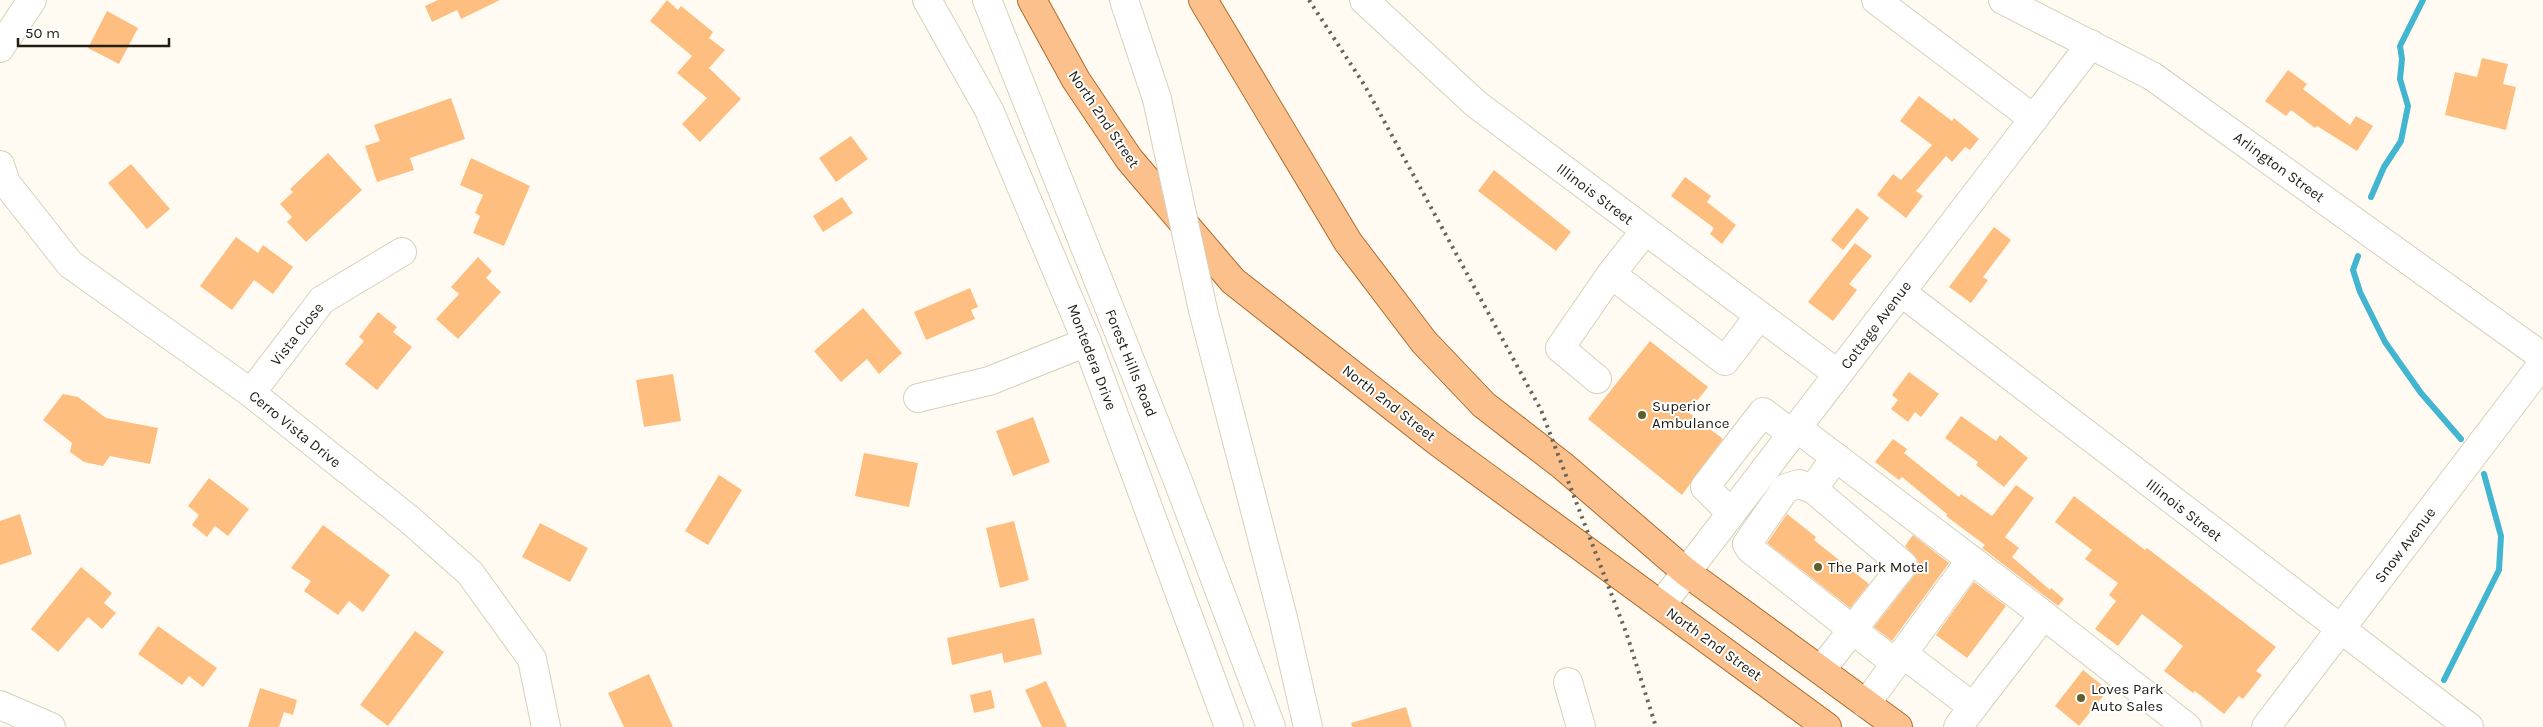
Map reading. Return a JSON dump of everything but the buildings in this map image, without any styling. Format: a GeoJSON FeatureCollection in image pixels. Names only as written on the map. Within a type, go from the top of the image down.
{"type":"FeatureCollection","features":[{"type":"Feature","properties":{"kind":"main road","name":"North 2nd Street"},"geometry":{"type":"LineString","coordinates":[[1032,0],[1076,80],[1129,159],[1233,281],[1438,442],[1827,727]]}},
{"type":"Feature","properties":{"kind":"main road"},"geometry":{"type":"LineString","coordinates":[[1203,0],[1348,242],[1424,342],[1484,405],[1564,466],[1686,572],[1898,727]]}},
{"type":"Feature","properties":{"kind":"street"},"geometry":{"type":"LineString","coordinates":[[0,48],[32,0]]}},
{"type":"Feature","properties":{"kind":"street","name":"Montedera Drive"},"geometry":{"type":"LineString","coordinates":[[927,0],[988,110],[1087,342],[1229,727]]}},
{"type":"Feature","properties":{"kind":"street","name":"Forest Hills Road"},"geometry":{"type":"LineString","coordinates":[[987,0],[1178,482],[1270,727]]}},
{"type":"Feature","properties":{"kind":"street"},"geometry":{"type":"LineString","coordinates":[[1124,0],[1157,99],[1203,310],[1242,468],[1283,618],[1308,727]]}},
{"type":"Feature","properties":{"kind":"street","name":"Illinois Street"},"geometry":{"type":"LineString","coordinates":[[1364,0],[1476,104],[1838,374]]}},
{"type":"Feature","properties":{"kind":"street"},"geometry":{"type":"LineString","coordinates":[[1876,0],[2034,119]]}},
{"type":"Feature","properties":{"kind":"street","name":"Arlington Street"},"geometry":{"type":"LineString","coordinates":[[2003,0],[2152,76],[2543,356]]}},
{"type":"Feature","properties":{"kind":"street","name":"Cottage Avenue"},"geometry":{"type":"LineString","coordinates":[[1661,605],[2091,44]]}},
{"type":"Feature","properties":{"kind":"street","name":"Cerro Vista Drive"},"geometry":{"type":"LineString","coordinates":[[0,164],[6,183],[70,264],[251,393],[410,520],[470,573],[532,659],[546,727]]}},
{"type":"Feature","properties":{"kind":"street"},"geometry":{"type":"LineString","coordinates":[[1597,379],[1560,348],[1611,274],[1645,231]]}},
{"type":"Feature","properties":{"kind":"street","name":"Vista Close"},"geometry":{"type":"LineString","coordinates":[[251,393],[322,300],[402,252]]}},
{"type":"Feature","properties":{"kind":"street"},"geometry":{"type":"LineString","coordinates":[[1611,274],[1724,361],[1759,316]]}},
{"type":"Feature","properties":{"kind":"street","name":"Illinois Street"},"geometry":{"type":"LineString","coordinates":[[1901,292],[2469,727]]}},
{"type":"Feature","properties":{"kind":"street"},"geometry":{"type":"LineString","coordinates":[[918,398],[989,381],[1087,342]]}},
{"type":"Feature","properties":{"kind":"street","name":"Snow Avenue"},"geometry":{"type":"LineString","coordinates":[[2266,727],[2543,363]]}},
{"type":"Feature","properties":{"kind":"street"},"geometry":{"type":"LineString","coordinates":[[1752,536],[1729,515],[1705,487],[1724,459],[1763,412],[1836,457],[2044,615],[2187,727]]}},
{"type":"Feature","properties":{"kind":"street"},"geometry":{"type":"LineString","coordinates":[[1813,489],[1836,457]]}},
{"type":"Feature","properties":{"kind":"street"},"geometry":{"type":"LineString","coordinates":[[1724,459],[1756,482]]}},
{"type":"Feature","properties":{"kind":"street"},"geometry":{"type":"LineString","coordinates":[[1820,670],[1852,631],[1903,565],[1813,489],[1799,484],[1786,488],[1747,544],[1750,549],[1852,631],[1898,658],[1966,717],[2044,615]]}},
{"type":"Feature","properties":{"kind":"street"},"geometry":{"type":"LineString","coordinates":[[1866,704],[1971,560]]}},
{"type":"Feature","properties":{"kind":"street"},"geometry":{"type":"LineString","coordinates":[[1568,682],[1580,727]]}},
{"type":"Feature","properties":{"kind":"street"},"geometry":{"type":"LineString","coordinates":[[0,705],[51,727]]}},
{"type":"Feature","properties":{"kind":"waterway"},"geometry":{"type":"LineString","coordinates":[[2371,197],[2384,167],[2401,141],[2408,106],[2400,79],[2402,59],[2400,46],[2423,0]]}},
{"type":"Feature","properties":{"kind":"waterway"},"geometry":{"type":"LineString","coordinates":[[2358,256],[2353,270],[2360,292],[2385,342],[2421,393],[2461,439]]}},
{"type":"Feature","properties":{"kind":"waterway"},"geometry":{"type":"LineString","coordinates":[[2444,680],[2499,570],[2501,536],[2484,474]]}},
{"type":"Feature","properties":{"kind":"railway"},"geometry":{"type":"LineString","coordinates":[[1309,0],[1365,86],[1541,410],[1627,635],[1656,727]]}},
{"type":"Feature","properties":{"kind":"place","name":"Superior Ambulance"},"geometry":{"type":"Point","coordinates":[1642,415]}},
{"type":"Feature","properties":{"kind":"place","name":"The Park Motel"},"geometry":{"type":"Point","coordinates":[1818,567]}},
{"type":"Feature","properties":{"kind":"place","name":"Loves Park Auto Sales"},"geometry":{"type":"Point","coordinates":[2081,698]}}]}
